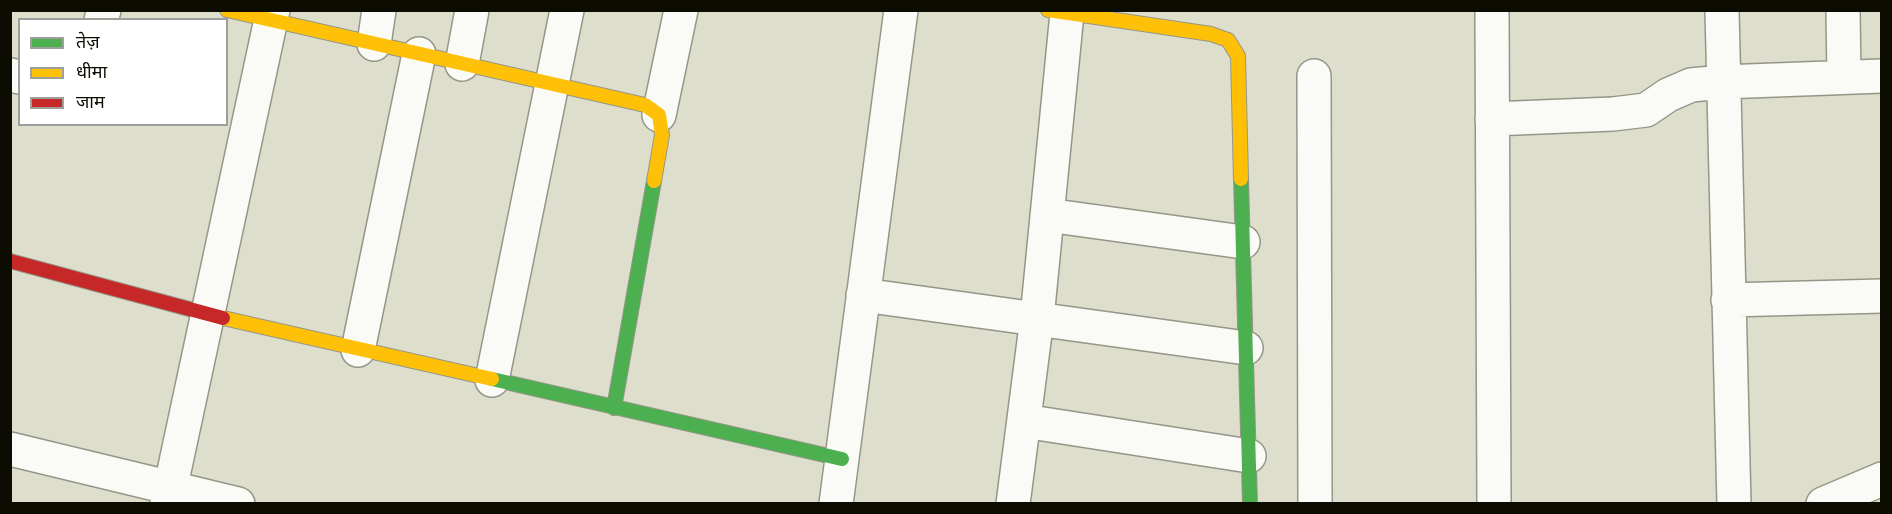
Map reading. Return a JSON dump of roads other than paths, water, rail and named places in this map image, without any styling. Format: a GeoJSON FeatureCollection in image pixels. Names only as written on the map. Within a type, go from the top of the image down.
{"type":"FeatureCollection","features":[{"type":"Feature","properties":{"kind":"street"},"geometry":{"type":"LineString","coordinates":[[227,10],[272,16],[374,44],[645,105],[659,115]]}},
{"type":"Feature","properties":{"kind":"street"},"geometry":{"type":"LineString","coordinates":[[374,44],[379,10]]}},
{"type":"Feature","properties":{"kind":"street"},"geometry":{"type":"LineString","coordinates":[[462,64],[472,10]]}},
{"type":"Feature","properties":{"kind":"street"},"geometry":{"type":"LineString","coordinates":[[492,380],[567,10]]}},
{"type":"Feature","properties":{"kind":"street"},"geometry":{"type":"LineString","coordinates":[[614,408],[662,135],[659,115],[681,10]]}},
{"type":"Feature","properties":{"kind":"street"},"geometry":{"type":"LineString","coordinates":[[836,504],[900,10]]}},
{"type":"Feature","properties":{"kind":"street"},"geometry":{"type":"LineString","coordinates":[[1492,10],[1494,504]]}},
{"type":"Feature","properties":{"kind":"street"},"geometry":{"type":"LineString","coordinates":[[1722,10],[1734,504]]}},
{"type":"Feature","properties":{"kind":"street"},"geometry":{"type":"LineString","coordinates":[[1843,10],[1845,77]]}},
{"type":"Feature","properties":{"kind":"street"},"geometry":{"type":"LineString","coordinates":[[1013,504],[1037,318],[1047,215],[1057,12],[1211,34],[1228,40],[1238,56],[1250,504]]}},
{"type":"Feature","properties":{"kind":"street"},"geometry":{"type":"LineString","coordinates":[[169,495],[272,16]]}},
{"type":"Feature","properties":{"kind":"street"},"geometry":{"type":"LineString","coordinates":[[358,350],[419,54]]}},
{"type":"Feature","properties":{"kind":"street"},"geometry":{"type":"LineString","coordinates":[[1314,76],[1315,504]]}},
{"type":"Feature","properties":{"kind":"street"},"geometry":{"type":"LineString","coordinates":[[1492,119],[1612,114],[1646,110],[1668,95],[1691,85],[1881,76]]}},
{"type":"Feature","properties":{"kind":"street"},"geometry":{"type":"LineString","coordinates":[[1047,215],[1243,242]]}},
{"type":"Feature","properties":{"kind":"street"},"geometry":{"type":"LineString","coordinates":[[10,261],[207,314],[358,350],[842,459]]}},
{"type":"Feature","properties":{"kind":"street"},"geometry":{"type":"LineString","coordinates":[[863,295],[1246,348]]}},
{"type":"Feature","properties":{"kind":"street"},"geometry":{"type":"LineString","coordinates":[[1728,300],[1881,296]]}},
{"type":"Feature","properties":{"kind":"street"},"geometry":{"type":"LineString","coordinates":[[1024,421],[1249,456]]}},
{"type":"Feature","properties":{"kind":"street"},"geometry":{"type":"LineString","coordinates":[[10,449],[169,495],[238,504]]}},
{"type":"Feature","properties":{"kind":"street"},"geometry":{"type":"LineString","coordinates":[[1823,504],[1881,479]]}}]}
